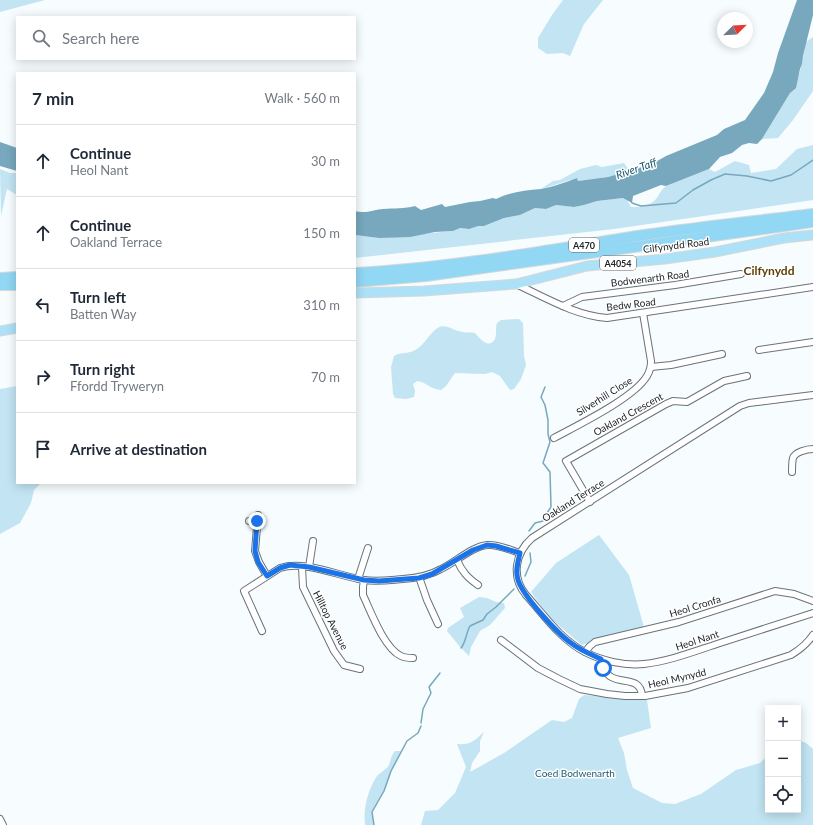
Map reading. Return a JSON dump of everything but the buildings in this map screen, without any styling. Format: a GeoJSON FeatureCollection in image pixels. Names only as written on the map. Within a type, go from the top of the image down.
{"type":"FeatureCollection","features":[{"type":"Feature","properties":{"kind":"highway","name":"A470"},"geometry":{"type":"LineString","coordinates":[[356,273],[395,271],[507,257],[645,235],[813,214]]}},
{"type":"Feature","properties":{"kind":"highway","name":"A470"},"geometry":{"type":"LineString","coordinates":[[356,282],[426,276],[813,222]]}},
{"type":"Feature","properties":{"kind":"highway"},"geometry":{"type":"LineString","coordinates":[[0,278],[16,277]]}},
{"type":"Feature","properties":{"kind":"highway"},"geometry":{"type":"LineString","coordinates":[[0,285],[16,285]]}},
{"type":"Feature","properties":{"kind":"main road","name":"Cilfynydd Road"},"geometry":{"type":"LineString","coordinates":[[356,293],[424,291],[516,284],[588,266],[715,252],[784,238],[813,236]]}},
{"type":"Feature","properties":{"kind":"main road"},"geometry":{"type":"LineString","coordinates":[[0,331],[16,328]]}},
{"type":"Feature","properties":{"kind":"street","name":"Bodwenarth Road"},"geometry":{"type":"LineString","coordinates":[[563,306],[582,297],[675,285],[741,274]]}},
{"type":"Feature","properties":{"kind":"street","name":"Bedw Road"},"geometry":{"type":"LineString","coordinates":[[516,284],[563,306],[594,317],[607,318],[813,287]]}},
{"type":"Feature","properties":{"kind":"street"},"geometry":{"type":"LineString","coordinates":[[643,313],[651,367],[670,365],[722,354]]}},
{"type":"Feature","properties":{"kind":"street"},"geometry":{"type":"LineString","coordinates":[[759,350],[813,342]]}},
{"type":"Feature","properties":{"kind":"street","name":"Silverhill Close"},"geometry":{"type":"LineString","coordinates":[[554,438],[620,400],[638,387],[648,375],[651,367]]}},
{"type":"Feature","properties":{"kind":"street","name":"Oakland Crescent"},"geometry":{"type":"LineString","coordinates":[[590,502],[566,461],[666,404],[673,401],[687,402],[724,381],[747,376]]}},
{"type":"Feature","properties":{"kind":"street","name":"Oakland Terrace"},"geometry":{"type":"LineString","coordinates":[[520,553],[532,538],[740,406],[813,395]]}},
{"type":"Feature","properties":{"kind":"street"},"geometry":{"type":"LineString","coordinates":[[792,472],[793,458],[795,455],[813,449]]}},
{"type":"Feature","properties":{"kind":"street"},"geometry":{"type":"LineString","coordinates":[[249,520],[258,518],[255,551],[258,562],[267,576]]}},
{"type":"Feature","properties":{"kind":"street","name":"Hilltop Avenue"},"geometry":{"type":"LineString","coordinates":[[313,541],[305,567],[303,587],[334,651],[344,665],[360,669]]}},
{"type":"Feature","properties":{"kind":"street"},"geometry":{"type":"LineString","coordinates":[[262,631],[244,591],[285,566],[290,565],[305,567],[361,580],[379,581],[419,578],[432,574],[473,550],[487,545],[520,553],[517,573],[518,580],[523,591],[555,628],[570,642],[585,652]]}},
{"type":"Feature","properties":{"kind":"street"},"geometry":{"type":"LineString","coordinates":[[368,548],[361,580],[364,595],[385,640],[400,656],[413,658]]}},
{"type":"Feature","properties":{"kind":"street"},"geometry":{"type":"LineString","coordinates":[[457,560],[468,578],[478,585]]}},
{"type":"Feature","properties":{"kind":"street"},"geometry":{"type":"LineString","coordinates":[[419,578],[438,624]]}},
{"type":"Feature","properties":{"kind":"street","name":"Heol Cronfa"},"geometry":{"type":"LineString","coordinates":[[585,652],[595,642],[679,622],[775,591],[794,594],[813,601]]}},
{"type":"Feature","properties":{"kind":"street","name":"Heol Nant"},"geometry":{"type":"LineString","coordinates":[[585,652],[601,659],[627,663],[643,664],[658,662],[681,656],[813,613]]}},
{"type":"Feature","properties":{"kind":"street","name":"Heol Mynydd"},"geometry":{"type":"LineString","coordinates":[[501,640],[538,668],[580,689],[608,694],[642,696],[664,694],[688,688],[791,654],[799,650],[813,635]]}},
{"type":"Feature","properties":{"kind":"street"},"geometry":{"type":"LineString","coordinates":[[601,659],[603,668],[609,676],[615,679],[636,683],[640,687],[642,696]]}},
{"type":"Feature","properties":{"kind":"street"},"geometry":{"type":"LineString","coordinates":[[0,819],[3,825]]}},
{"type":"Feature","properties":{"kind":"green space"},"geometry":{"type":"Polygon","coordinates":[[[0,0],[45,0],[0,12],[0,0]]]}},
{"type":"Feature","properties":{"kind":"green space"},"geometry":{"type":"Polygon","coordinates":[[[563,0],[603,0],[584,24],[570,56],[563,53],[547,54],[538,48],[538,38],[563,0]]]}},
{"type":"Feature","properties":{"kind":"green space"},"geometry":{"type":"Polygon","coordinates":[[[813,37],[813,91],[793,120],[778,138],[762,139],[796,83],[801,69],[806,42],[813,37]]]}},
{"type":"Feature","properties":{"kind":"green space"},"geometry":{"type":"Polygon","coordinates":[[[813,145],[813,200],[614,229],[356,258],[356,235],[379,238],[453,231],[460,228],[469,229],[478,225],[484,226],[504,218],[520,215],[535,208],[546,209],[556,205],[574,207],[597,201],[623,198],[627,200],[631,207],[644,206],[653,202],[662,189],[666,186],[709,169],[715,172],[735,161],[749,165],[751,173],[776,169],[797,149],[813,145]]]}},
{"type":"Feature","properties":{"kind":"green space"},"geometry":{"type":"Polygon","coordinates":[[[624,163],[628,169],[638,168],[608,177],[578,181],[577,178],[541,189],[553,181],[560,180],[580,169],[596,165],[602,167],[624,163]]]}},
{"type":"Feature","properties":{"kind":"green space"},"geometry":{"type":"Polygon","coordinates":[[[0,169],[10,173],[16,173],[16,194],[7,189],[1,216],[0,169]]]}},
{"type":"Feature","properties":{"kind":"green space"},"geometry":{"type":"Polygon","coordinates":[[[519,319],[523,323],[524,356],[526,365],[521,379],[514,389],[510,390],[500,376],[492,372],[485,374],[455,373],[446,386],[441,390],[417,381],[413,384],[415,391],[414,397],[406,399],[395,398],[393,394],[391,367],[394,356],[417,349],[436,329],[446,326],[462,332],[475,333],[484,342],[490,343],[495,339],[497,323],[501,320],[519,319]]]}},
{"type":"Feature","properties":{"kind":"green space"},"geometry":{"type":"Polygon","coordinates":[[[16,386],[16,484],[40,484],[34,490],[31,503],[20,523],[0,534],[0,389],[16,386]]]}},
{"type":"Feature","properties":{"kind":"green space"},"geometry":{"type":"Polygon","coordinates":[[[599,535],[629,575],[644,627],[582,645],[550,618],[531,592],[556,563],[599,535]]]}},
{"type":"Feature","properties":{"kind":"green space"},"geometry":{"type":"Polygon","coordinates":[[[479,597],[504,603],[505,608],[490,625],[480,631],[471,647],[469,656],[447,631],[448,628],[464,617],[460,608],[479,597]]]}},
{"type":"Feature","properties":{"kind":"green space","name":"Coed Bodwenarth"},"geometry":{"type":"Polygon","coordinates":[[[584,695],[647,700],[651,728],[618,738],[624,753],[627,770],[633,788],[662,803],[675,804],[701,794],[736,770],[760,763],[765,758],[765,813],[801,813],[801,741],[806,743],[813,749],[813,825],[421,825],[425,811],[438,810],[455,793],[466,767],[457,744],[472,742],[484,732],[480,741],[480,751],[472,763],[470,772],[504,753],[552,720],[564,722],[572,718],[579,699],[584,695]]]}},
{"type":"Feature","properties":{"kind":"green space"},"geometry":{"type":"Polygon","coordinates":[[[395,751],[401,751],[391,771],[384,791],[372,812],[374,825],[365,825],[367,799],[371,787],[377,776],[389,765],[395,751]]]}},
{"type":"Feature","properties":{"kind":"shaded area"},"geometry":{"type":"Polygon","coordinates":[[[797,0],[813,0],[813,15],[796,88],[790,93],[762,139],[757,144],[749,143],[742,145],[732,153],[720,157],[709,169],[666,186],[661,185],[633,196],[632,203],[623,198],[597,201],[574,207],[556,205],[546,209],[535,208],[520,215],[504,218],[484,226],[469,229],[460,228],[453,231],[435,232],[410,237],[379,238],[356,235],[356,211],[366,212],[415,206],[421,210],[442,204],[445,207],[493,198],[496,199],[518,192],[546,188],[577,178],[578,181],[608,177],[652,164],[666,156],[717,135],[724,129],[745,120],[764,93],[773,72],[778,53],[797,0]]]}},
{"type":"Feature","properties":{"kind":"shaded area"},"geometry":{"type":"Polygon","coordinates":[[[0,142],[16,148],[16,171],[0,166],[0,142]]]}},
{"type":"Feature","properties":{"kind":"waterway"},"geometry":{"type":"LineString","coordinates":[[631,201],[632,203],[641,206],[676,203],[693,190],[725,174],[747,176],[771,181],[791,175],[813,160]]}},
{"type":"Feature","properties":{"kind":"waterway"},"geometry":{"type":"LineString","coordinates":[[529,531],[535,523],[543,521],[551,507],[550,472],[543,463],[550,442],[548,434],[548,420],[545,405],[541,397],[545,387]]}},
{"type":"Feature","properties":{"kind":"waterway"},"geometry":{"type":"LineString","coordinates":[[525,576],[531,562],[530,553]]}},
{"type":"Feature","properties":{"kind":"waterway"},"geometry":{"type":"LineString","coordinates":[[461,648],[470,626],[483,620],[487,614],[514,589]]}},
{"type":"Feature","properties":{"kind":"waterway"},"geometry":{"type":"LineString","coordinates":[[421,723],[423,709],[431,693],[429,687],[440,673]]}},
{"type":"Feature","properties":{"kind":"waterway"},"geometry":{"type":"LineString","coordinates":[[374,825],[372,812],[384,791],[391,771],[407,741],[418,733],[421,726]]}},
{"type":"Feature","properties":{"kind":"district","name":"Cilfynydd"},"geometry":{"type":"Point","coordinates":[769,270]}},
{"type":"Feature","properties":{"kind":"route"},"geometry":{"type":"LineString","coordinates":[[257,521],[255,551],[258,562],[267,576],[280,568],[290,565],[309,567],[364,580],[379,581],[419,578],[432,574],[473,550],[487,545],[520,553],[517,573],[518,580],[523,591],[555,628],[570,642],[585,652],[601,659],[603,668]]}},
{"type":"Feature","properties":{"kind":"water label","name":"River Taff"},"geometry":{"type":"Point","coordinates":[636,168]}}]}
